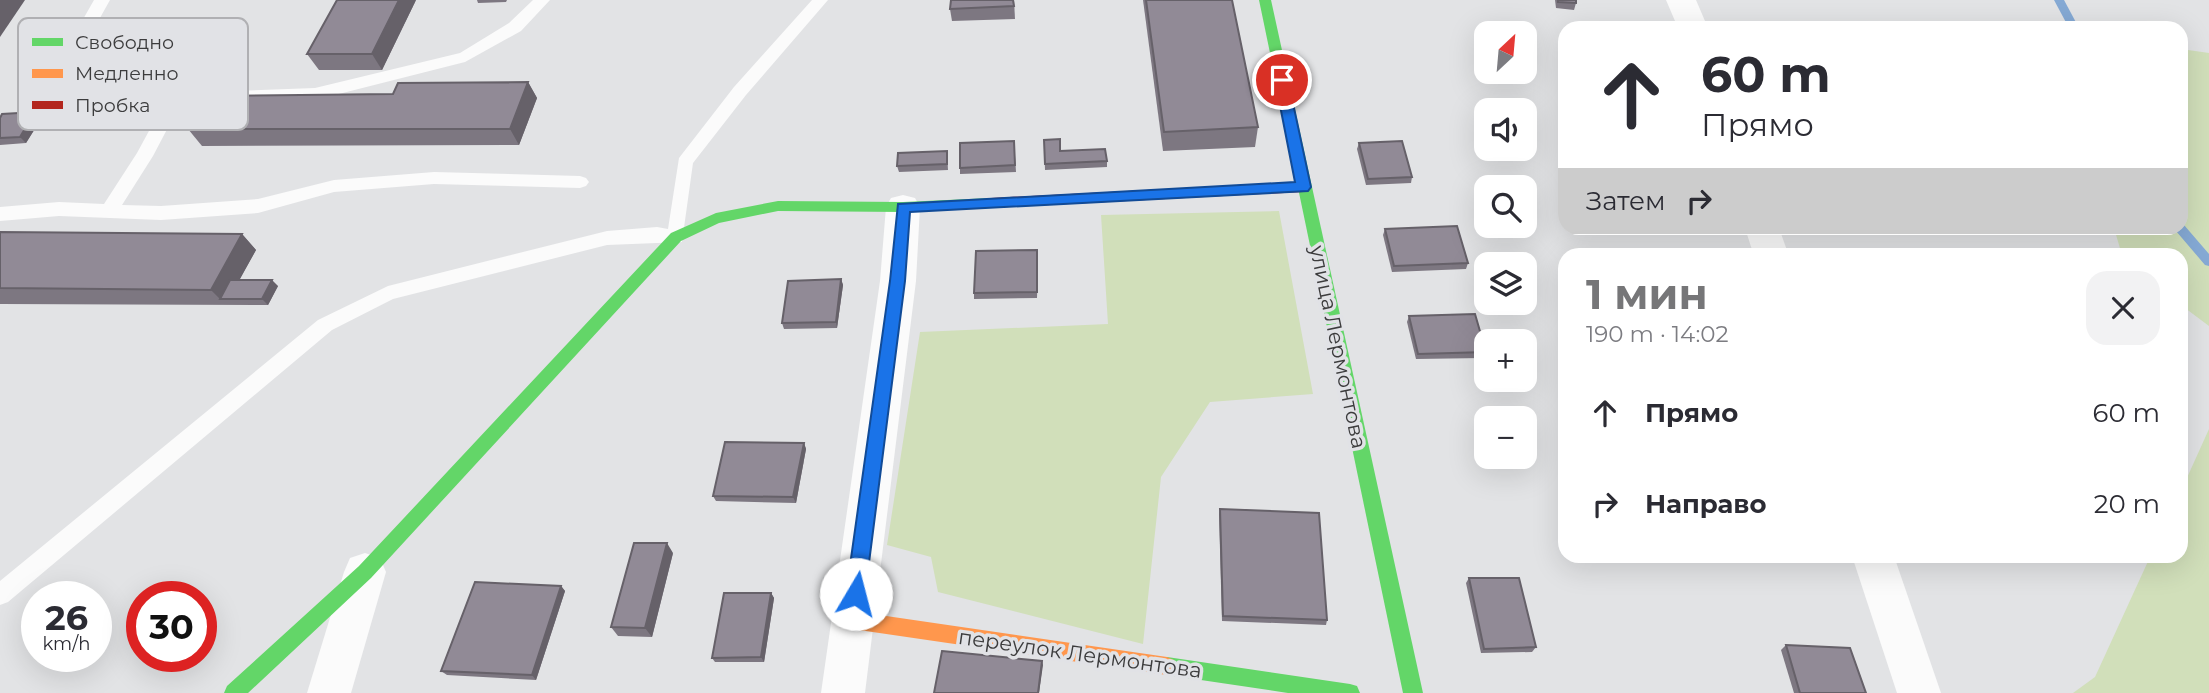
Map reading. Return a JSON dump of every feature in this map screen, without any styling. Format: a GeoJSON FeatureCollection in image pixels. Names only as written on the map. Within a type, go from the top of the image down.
{"type":"FeatureCollection","features":[{"type":"Feature","properties":{"kind":"street","name":"улица Лермонтова"},"geometry":{"type":"LineString","coordinates":[[1265,0],[1413,693]]}},
{"type":"Feature","properties":{"kind":"street"},"geometry":{"type":"LineString","coordinates":[[1681,0],[1690,21]]}},
{"type":"Feature","properties":{"kind":"street"},"geometry":{"type":"LineString","coordinates":[[234,693],[365,572],[676,237],[716,218],[778,206],[903,207],[1303,187]]}},
{"type":"Feature","properties":{"kind":"street"},"geometry":{"type":"LineString","coordinates":[[842,693],[898,281],[903,207]]}},
{"type":"Feature","properties":{"kind":"street"},"geometry":{"type":"LineString","coordinates":[[1875,563],[1919,693]]}},
{"type":"Feature","properties":{"kind":"street"},"geometry":{"type":"LineString","coordinates":[[329,693],[365,572]]}},
{"type":"Feature","properties":{"kind":"street","name":"переулок Лермонтова"},"geometry":{"type":"LineString","coordinates":[[852,620],[1350,693]]}},
{"type":"Feature","properties":{"kind":"lane"},"geometry":{"type":"LineString","coordinates":[[92,18],[102,0]]}},
{"type":"Feature","properties":{"kind":"lane"},"geometry":{"type":"LineString","coordinates":[[248,96],[315,94],[465,57],[514,27],[542,0]]}},
{"type":"Feature","properties":{"kind":"lane"},"geometry":{"type":"LineString","coordinates":[[0,595],[325,325],[388,293],[607,238],[657,234],[676,237],[685,162],[740,91],[820,0]]}},
{"type":"Feature","properties":{"kind":"lane"},"geometry":{"type":"LineString","coordinates":[[109,211],[158,130]]}},
{"type":"Feature","properties":{"kind":"lane"},"geometry":{"type":"LineString","coordinates":[[0,214],[59,209],[161,213],[258,206],[334,186],[435,178],[580,181]]}},
{"type":"Feature","properties":{"kind":"green space"},"geometry":{"type":"Polygon","coordinates":[[[2188,50],[2209,53],[2209,326],[2188,310],[2188,248],[2120,248],[2116,235],[2188,235],[2188,50]]]}},
{"type":"Feature","properties":{"kind":"green space"},"geometry":{"type":"Polygon","coordinates":[[[1279,211],[1313,394],[1210,402],[1161,477],[1143,644],[938,592],[931,557],[887,545],[920,332],[1108,324],[1101,215],[1279,211]]]}},
{"type":"Feature","properties":{"kind":"green space"},"geometry":{"type":"Polygon","coordinates":[[[2209,429],[2209,693],[2073,693],[2095,677],[2147,563],[2188,563],[2188,476],[2209,429]]]}},
{"type":"Feature","properties":{"kind":"building"},"geometry":{"type":"Polygon","coordinates":[[[337,0],[399,0],[372,54],[307,54],[337,0]]]}},
{"type":"Feature","properties":{"kind":"building"},"geometry":{"type":"Polygon","coordinates":[[[951,0],[1013,0],[1014,6],[950,9],[951,0]]]}},
{"type":"Feature","properties":{"kind":"building"},"geometry":{"type":"Polygon","coordinates":[[[1146,0],[1232,0],[1258,127],[1164,132],[1146,0]]]}},
{"type":"Feature","properties":{"kind":"building"},"geometry":{"type":"Polygon","coordinates":[[[1576,0],[1576,3],[1558,2],[1576,0]]]}},
{"type":"Feature","properties":{"kind":"building"},"geometry":{"type":"Polygon","coordinates":[[[528,82],[510,129],[248,129],[248,96],[393,94],[398,83],[528,82]]]}},
{"type":"Feature","properties":{"kind":"building"},"geometry":{"type":"Polygon","coordinates":[[[18,113],[18,130],[24,130],[20,137],[0,138],[2,114],[18,113]]]}},
{"type":"Feature","properties":{"kind":"building"},"geometry":{"type":"Polygon","coordinates":[[[1060,139],[1060,151],[1105,149],[1107,161],[1045,164],[1044,140],[1060,139]]]}},
{"type":"Feature","properties":{"kind":"building"},"geometry":{"type":"Polygon","coordinates":[[[1014,141],[1015,165],[960,168],[960,143],[1014,141]]]}},
{"type":"Feature","properties":{"kind":"building"},"geometry":{"type":"Polygon","coordinates":[[[1402,141],[1412,177],[1368,179],[1359,143],[1402,141]]]}},
{"type":"Feature","properties":{"kind":"building"},"geometry":{"type":"Polygon","coordinates":[[[947,151],[947,164],[897,166],[898,153],[947,151]]]}},
{"type":"Feature","properties":{"kind":"building"},"geometry":{"type":"Polygon","coordinates":[[[1457,226],[1468,263],[1394,266],[1385,229],[1457,226]]]}},
{"type":"Feature","properties":{"kind":"building"},"geometry":{"type":"Polygon","coordinates":[[[0,232],[242,234],[211,290],[0,288],[0,232]]]}},
{"type":"Feature","properties":{"kind":"building"},"geometry":{"type":"Polygon","coordinates":[[[1037,250],[1037,292],[974,293],[976,251],[1037,250]]]}},
{"type":"Feature","properties":{"kind":"building"},"geometry":{"type":"Polygon","coordinates":[[[841,279],[836,322],[782,323],[788,281],[841,279]]]}},
{"type":"Feature","properties":{"kind":"building"},"geometry":{"type":"Polygon","coordinates":[[[230,280],[272,280],[262,299],[220,299],[230,280]]]}},
{"type":"Feature","properties":{"kind":"building"},"geometry":{"type":"Polygon","coordinates":[[[1474,314],[1479,329],[1474,329],[1474,352],[1418,354],[1409,316],[1474,314]]]}},
{"type":"Feature","properties":{"kind":"building"},"geometry":{"type":"Polygon","coordinates":[[[725,442],[804,443],[793,497],[713,496],[725,442]]]}},
{"type":"Feature","properties":{"kind":"building"},"geometry":{"type":"Polygon","coordinates":[[[1220,509],[1319,513],[1327,620],[1223,616],[1220,509]]]}},
{"type":"Feature","properties":{"kind":"building"},"geometry":{"type":"Polygon","coordinates":[[[634,543],[667,543],[645,628],[611,627],[634,543]]]}},
{"type":"Feature","properties":{"kind":"building"},"geometry":{"type":"Polygon","coordinates":[[[1469,578],[1519,578],[1536,647],[1484,649],[1469,578]]]}},
{"type":"Feature","properties":{"kind":"building"},"geometry":{"type":"Polygon","coordinates":[[[475,582],[561,586],[532,675],[441,671],[475,582]]]}},
{"type":"Feature","properties":{"kind":"building"},"geometry":{"type":"Polygon","coordinates":[[[724,593],[771,593],[761,657],[712,658],[724,593]]]}},
{"type":"Feature","properties":{"kind":"building"},"geometry":{"type":"Polygon","coordinates":[[[1786,645],[1850,648],[1866,693],[1800,693],[1786,645]]]}},
{"type":"Feature","properties":{"kind":"building"},"geometry":{"type":"Polygon","coordinates":[[[942,651],[1042,661],[1038,693],[934,693],[942,651]]]}},
{"type":"Feature","properties":{"kind":"waterway"},"geometry":{"type":"LineString","coordinates":[[2059,0],[2070,21]]}},
{"type":"Feature","properties":{"kind":"waterway"},"geometry":{"type":"LineString","coordinates":[[2186,235],[2209,262]]}},
{"type":"Feature","properties":{"kind":"traffic: fast"},"geometry":{"type":"LineString","coordinates":[[1265,0],[1413,693]]}},
{"type":"Feature","properties":{"kind":"traffic: fast"},"geometry":{"type":"LineString","coordinates":[[234,693],[365,572],[676,237],[716,218],[778,206],[903,207],[991,203]]}},
{"type":"Feature","properties":{"kind":"traffic: fast"},"geometry":{"type":"LineString","coordinates":[[1167,666],[1350,693]]}},
{"type":"Feature","properties":{"kind":"traffic: slow"},"geometry":{"type":"LineString","coordinates":[[852,620],[1167,666]]}},
{"type":"Feature","properties":{"kind":"traffic: jam"},"geometry":{"type":"LineString","coordinates":[[991,203],[1303,187]]}},
{"type":"Feature","properties":{"kind":"route"},"geometry":{"type":"LineString","coordinates":[[856,594],[898,281],[903,207],[1303,187],[1282,80]]}}]}
